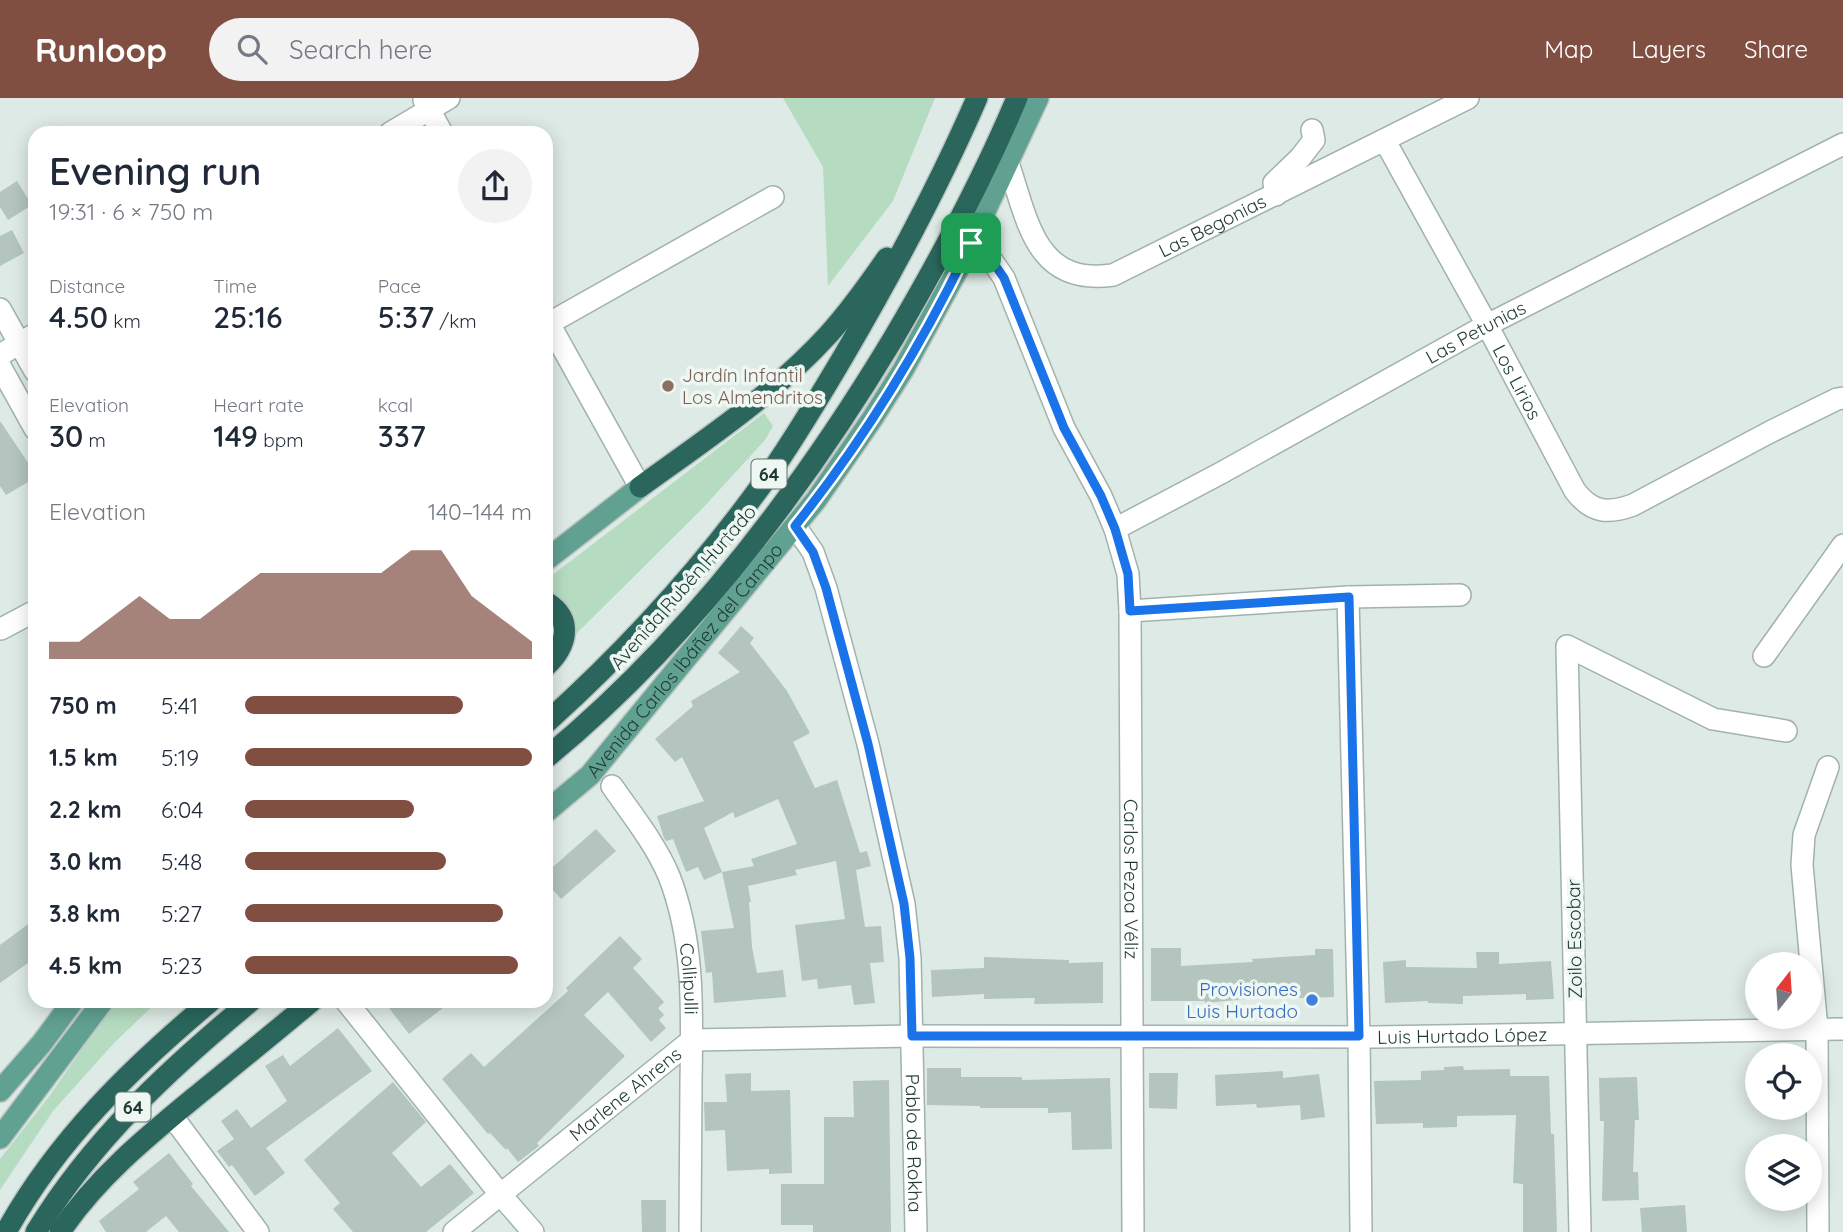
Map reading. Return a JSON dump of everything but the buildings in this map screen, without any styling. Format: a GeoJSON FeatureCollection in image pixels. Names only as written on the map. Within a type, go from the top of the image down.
{"type":"FeatureCollection","features":[{"type":"Feature","properties":{"kind":"highway","name":"Avenida Rubén Hurtado"},"geometry":{"type":"LineString","coordinates":[[553,716],[649,622],[701,562],[767,478],[876,301],[938,184],[977,98]]}},
{"type":"Feature","properties":{"kind":"highway","name":"Avenida Rubén Hurtado"},"geometry":{"type":"LineString","coordinates":[[553,752],[622,691],[681,628],[795,490],[840,425],[917,297],[968,203],[1017,98]]}},
{"type":"Feature","properties":{"kind":"highway"},"geometry":{"type":"LineString","coordinates":[[640,487],[774,387],[828,335],[876,274],[938,184]]}},
{"type":"Feature","properties":{"kind":"highway"},"geometry":{"type":"LineString","coordinates":[[553,608],[564,629],[562,647],[553,658]]}},
{"type":"Feature","properties":{"kind":"highway","name":"64"},"geometry":{"type":"LineString","coordinates":[[6,1232],[47,1165],[91,1113],[151,1052],[203,1008]]}},
{"type":"Feature","properties":{"kind":"highway","name":"64"},"geometry":{"type":"LineString","coordinates":[[36,1232],[77,1171],[126,1113],[191,1051],[243,1008]]}},
{"type":"Feature","properties":{"kind":"highway"},"geometry":{"type":"LineString","coordinates":[[60,1232],[99,1182],[130,1153],[303,1008]]}},
{"type":"Feature","properties":{"kind":"main road","name":"Avenida Carlos Ibáñez del Campo"},"geometry":{"type":"LineString","coordinates":[[553,806],[590,775],[816,500],[903,370],[971,243],[1038,98]]}},
{"type":"Feature","properties":{"kind":"main road"},"geometry":{"type":"LineString","coordinates":[[553,555],[640,487]]}},
{"type":"Feature","properties":{"kind":"main road"},"geometry":{"type":"LineString","coordinates":[[0,1091],[42,1044],[68,1008]]}},
{"type":"Feature","properties":{"kind":"main road"},"geometry":{"type":"LineString","coordinates":[[0,1138],[98,1008]]}},
{"type":"Feature","properties":{"kind":"street"},"geometry":{"type":"LineString","coordinates":[[399,126],[426,104],[449,98]]}},
{"type":"Feature","properties":{"kind":"street","name":"Las Begonias"},"geometry":{"type":"LineString","coordinates":[[1008,163],[1026,217],[1043,253],[1056,267],[1076,275],[1094,278],[1113,275],[1468,98]]}},
{"type":"Feature","properties":{"kind":"street"},"geometry":{"type":"LineString","coordinates":[[426,104],[438,126]]}},
{"type":"Feature","properties":{"kind":"street"},"geometry":{"type":"LineString","coordinates":[[1276,195],[1273,184],[1314,140],[1312,130]]}},
{"type":"Feature","properties":{"kind":"street","name":"Los Lirios"},"geometry":{"type":"LineString","coordinates":[[1385,141],[1575,491],[1582,501],[1594,508],[1616,511],[1633,505],[1770,432],[1843,398]]}},
{"type":"Feature","properties":{"kind":"street","name":"Las Petunias"},"geometry":{"type":"LineString","coordinates":[[1115,529],[1222,473],[1487,325],[1843,144]]}},
{"type":"Feature","properties":{"kind":"street"},"geometry":{"type":"LineString","coordinates":[[553,319],[773,197]]}},
{"type":"Feature","properties":{"kind":"street","name":"Carlos Pezoa Véliz"},"geometry":{"type":"LineString","coordinates":[[971,243],[986,252],[1004,278],[1064,428],[1101,496],[1115,529],[1128,574],[1133,1232]]}},
{"type":"Feature","properties":{"kind":"street"},"geometry":{"type":"LineString","coordinates":[[0,309],[27,338],[0,355]]}},
{"type":"Feature","properties":{"kind":"street"},"geometry":{"type":"LineString","coordinates":[[553,333],[640,487]]}},
{"type":"Feature","properties":{"kind":"street"},"geometry":{"type":"LineString","coordinates":[[0,366],[28,416]]}},
{"type":"Feature","properties":{"kind":"street","name":"Pablo de Rokha"},"geometry":{"type":"LineString","coordinates":[[795,526],[813,552],[826,588],[868,744],[904,904],[910,958],[916,1232]]}},
{"type":"Feature","properties":{"kind":"street"},"geometry":{"type":"LineString","coordinates":[[1764,656],[1843,545]]}},
{"type":"Feature","properties":{"kind":"street"},"geometry":{"type":"LineString","coordinates":[[1130,611],[1349,597],[1460,595]]}},
{"type":"Feature","properties":{"kind":"street"},"geometry":{"type":"LineString","coordinates":[[1349,597],[1362,1232]]}},
{"type":"Feature","properties":{"kind":"street"},"geometry":{"type":"LineString","coordinates":[[1,629],[28,615]]}},
{"type":"Feature","properties":{"kind":"street","name":"Zoilo Escobar"},"geometry":{"type":"LineString","coordinates":[[1580,1232],[1567,646],[1713,719],[1786,731]]}},
{"type":"Feature","properties":{"kind":"street"},"geometry":{"type":"LineString","coordinates":[[1810,952],[1802,865],[1804,835],[1828,767]]}},
{"type":"Feature","properties":{"kind":"street","name":"Collipulli"},"geometry":{"type":"LineString","coordinates":[[612,786],[656,848],[679,905],[690,961],[690,1232]]}},
{"type":"Feature","properties":{"kind":"street"},"geometry":{"type":"LineString","coordinates":[[352,1008],[533,1232]]}},
{"type":"Feature","properties":{"kind":"street"},"geometry":{"type":"LineString","coordinates":[[1817,1029],[1818,1232]]}},
{"type":"Feature","properties":{"kind":"street","name":"Luis Hurtado López"},"geometry":{"type":"LineString","coordinates":[[912,1036],[1359,1036],[1817,1029]]}},
{"type":"Feature","properties":{"kind":"street","name":"Luis Hurtado López"},"geometry":{"type":"LineString","coordinates":[[1822,1029],[1843,1029]]}},
{"type":"Feature","properties":{"kind":"street","name":"Marlene Ahrens"},"geometry":{"type":"LineString","coordinates":[[454,1232],[692,1040],[912,1036]]}},
{"type":"Feature","properties":{"kind":"street"},"geometry":{"type":"LineString","coordinates":[[178,1124],[258,1232]]}},
{"type":"Feature","properties":{"kind":"green space"},"geometry":{"type":"Polygon","coordinates":[[[783,98],[935,98],[893,201],[828,286],[823,167],[783,98]]]}},
{"type":"Feature","properties":{"kind":"green space"},"geometry":{"type":"Polygon","coordinates":[[[764,413],[773,426],[765,440],[702,509],[574,636],[567,608],[553,593],[553,575],[764,413]]]}},
{"type":"Feature","properties":{"kind":"green space"},"geometry":{"type":"Polygon","coordinates":[[[110,1008],[151,1008],[114,1043],[53,1111],[0,1190],[0,1159],[48,1098],[110,1008]]]}},
{"type":"Feature","properties":{"kind":"place","name":"Jardín Infantil Los Almendritos"},"geometry":{"type":"Point","coordinates":[668,386]}},
{"type":"Feature","properties":{"kind":"place","name":"Provisiones Luis Hurtado"},"geometry":{"type":"Point","coordinates":[1312,1000]}},
{"type":"Feature","properties":{"kind":"route"},"geometry":{"type":"LineString","coordinates":[[971,243],[986,252],[1004,278],[1064,428],[1101,496],[1115,529],[1128,574],[1130,611],[1349,597],[1359,1036],[912,1036],[910,958],[904,904],[868,744],[826,588],[813,552],[795,526],[816,500],[903,370],[971,243]]}}]}
